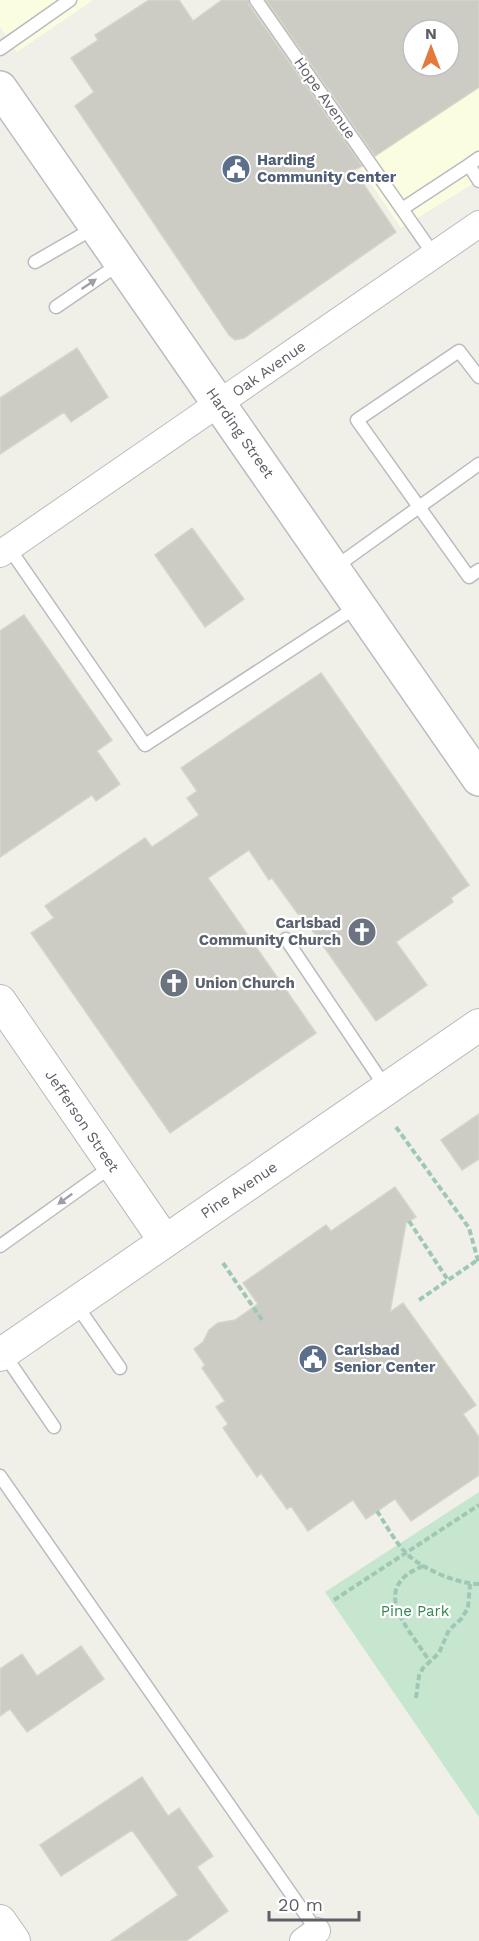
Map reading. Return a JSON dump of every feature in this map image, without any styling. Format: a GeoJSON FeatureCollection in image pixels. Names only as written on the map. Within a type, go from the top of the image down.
{"type":"FeatureCollection","features":[{"type":"Feature","properties":{"kind":"main road","name":"Harding Street"},"geometry":{"type":"LineString","coordinates":[[0,88],[479,779]]}},
{"type":"Feature","properties":{"kind":"street","name":"Oak Avenue"},"geometry":{"type":"LineString","coordinates":[[2,552],[479,224]]}},
{"type":"Feature","properties":{"kind":"street","name":"Jefferson Street"},"geometry":{"type":"LineString","coordinates":[[0,1000],[165,1241]]}},
{"type":"Feature","properties":{"kind":"street","name":"Pine Avenue"},"geometry":{"type":"LineString","coordinates":[[2,1354],[479,1025]]}},
{"type":"Feature","properties":{"kind":"street"},"geometry":{"type":"LineString","coordinates":[[0,1921],[14,1941]]}},
{"type":"Feature","properties":{"kind":"lane"},"geometry":{"type":"LineString","coordinates":[[0,49],[70,0]]}},
{"type":"Feature","properties":{"kind":"lane","name":"Hope Avenue"},"geometry":{"type":"LineString","coordinates":[[256,0],[434,255]]}},
{"type":"Feature","properties":{"kind":"lane"},"geometry":{"type":"LineString","coordinates":[[402,209],[474,161],[479,181]]}},
{"type":"Feature","properties":{"kind":"lane"},"geometry":{"type":"LineString","coordinates":[[35,262],[97,225]]}},
{"type":"Feature","properties":{"kind":"lane"},"geometry":{"type":"LineString","coordinates":[[56,307],[122,262]]}},
{"type":"Feature","properties":{"kind":"lane"},"geometry":{"type":"LineString","coordinates":[[479,377],[459,351],[357,420],[470,577],[479,570]]}},
{"type":"Feature","properties":{"kind":"lane"},"geometry":{"type":"LineString","coordinates":[[333,568],[479,464]]}},
{"type":"Feature","properties":{"kind":"lane"},"geometry":{"type":"LineString","coordinates":[[2,552],[145,745],[359,605]]}},
{"type":"Feature","properties":{"kind":"lane"},"geometry":{"type":"LineString","coordinates":[[286,939],[387,1089]]}},
{"type":"Feature","properties":{"kind":"lane"},"geometry":{"type":"LineString","coordinates":[[0,1246],[113,1165]]}},
{"type":"Feature","properties":{"kind":"lane"},"geometry":{"type":"LineString","coordinates":[[75,1303],[120,1368]]}},
{"type":"Feature","properties":{"kind":"lane"},"geometry":{"type":"LineString","coordinates":[[2,1354],[54,1427]]}},
{"type":"Feature","properties":{"kind":"lane"},"geometry":{"type":"LineString","coordinates":[[0,1476],[310,1936]]}},
{"type":"Feature","properties":{"kind":"path"},"geometry":{"type":"LineString","coordinates":[[396,1127],[469,1228],[478,1261],[420,1300]]}},
{"type":"Feature","properties":{"kind":"path"},"geometry":{"type":"LineString","coordinates":[[409,1221],[448,1280]]}},
{"type":"Feature","properties":{"kind":"path"},"geometry":{"type":"LineString","coordinates":[[224,1263],[262,1320]]}},
{"type":"Feature","properties":{"kind":"path"},"geometry":{"type":"LineString","coordinates":[[334,1600],[479,1505]]}},
{"type":"Feature","properties":{"kind":"path"},"geometry":{"type":"LineString","coordinates":[[377,1511],[406,1553],[423,1565],[457,1581],[479,1584]]}},
{"type":"Feature","properties":{"kind":"path"},"geometry":{"type":"LineString","coordinates":[[423,1565],[409,1571],[400,1579],[393,1592],[395,1607],[430,1662]]}},
{"type":"Feature","properties":{"kind":"path"},"geometry":{"type":"LineString","coordinates":[[416,1698],[419,1676],[423,1668],[439,1653],[449,1630],[461,1619],[468,1608],[470,1584]]}},
{"type":"Feature","properties":{"kind":"shaded area"},"geometry":{"type":"Polygon","coordinates":[[[0,0],[93,0],[17,52],[0,27],[0,0]]]}},
{"type":"Feature","properties":{"kind":"shaded area"},"geometry":{"type":"Polygon","coordinates":[[[248,0],[479,0],[479,180],[401,228],[248,0]]]}},
{"type":"Feature","properties":{"kind":"green space","name":"Pine Park"},"geometry":{"type":"Polygon","coordinates":[[[479,1492],[479,1817],[325,1592],[479,1492]]]}},
{"type":"Feature","properties":{"kind":"building","name":"Harding Community Center"},"geometry":{"type":"Polygon","coordinates":[[[149,0],[179,0],[193,21],[222,0],[248,0],[249,5],[362,166],[354,170],[396,232],[244,338],[235,340],[229,335],[75,106],[94,92],[71,58],[98,40],[95,35],[149,0]]]}},
{"type":"Feature","properties":{"kind":"building"},"geometry":{"type":"Polygon","coordinates":[[[266,0],[479,0],[479,87],[375,156],[266,0]]]}},
{"type":"Feature","properties":{"kind":"building"},"geometry":{"type":"Polygon","coordinates":[[[77,348],[108,397],[71,422],[64,412],[0,454],[0,398],[77,348]]]}},
{"type":"Feature","properties":{"kind":"building"},"geometry":{"type":"Polygon","coordinates":[[[192,528],[244,599],[205,627],[155,555],[192,528]]]}},
{"type":"Feature","properties":{"kind":"building"},"geometry":{"type":"Polygon","coordinates":[[[24,615],[112,740],[97,751],[120,784],[96,801],[92,795],[0,857],[0,631],[24,615]]]}},
{"type":"Feature","properties":{"kind":"building"},"geometry":{"type":"Polygon","coordinates":[[[321,673],[469,885],[451,898],[453,902],[396,942],[427,985],[376,1021],[300,913],[298,914],[272,878],[269,880],[249,850],[208,878],[316,1033],[170,1133],[31,933],[54,918],[45,906],[145,838],[152,847],[199,815],[187,798],[197,791],[181,768],[321,673]]]}},
{"type":"Feature","properties":{"kind":"building"},"geometry":{"type":"Polygon","coordinates":[[[479,1114],[479,1159],[462,1170],[441,1140],[479,1114]]]}},
{"type":"Feature","properties":{"kind":"building","name":"Carlsbad Senior Center"},"geometry":{"type":"Polygon","coordinates":[[[395,1187],[416,1217],[406,1223],[390,1312],[403,1303],[476,1405],[463,1414],[479,1437],[479,1475],[411,1521],[395,1499],[366,1519],[353,1500],[308,1531],[291,1506],[287,1509],[261,1473],[257,1477],[223,1428],[228,1424],[216,1407],[225,1401],[202,1368],[205,1365],[194,1349],[203,1342],[209,1330],[218,1323],[235,1320],[258,1304],[243,1283],[326,1225],[331,1231],[395,1187]]]}},
{"type":"Feature","properties":{"kind":"building"},"geometry":{"type":"Polygon","coordinates":[[[81,1646],[104,1679],[27,1732],[10,1709],[0,1716],[0,1669],[22,1654],[37,1676],[81,1646]]]}},
{"type":"Feature","properties":{"kind":"building"},"geometry":{"type":"Polygon","coordinates":[[[142,1777],[168,1816],[179,1808],[213,1856],[197,1867],[228,1911],[186,1941],[111,1941],[178,1895],[132,1830],[61,1876],[40,1845],[142,1777]]]}},
{"type":"Feature","properties":{"kind":"place","name":"Harding Community Center"},"geometry":{"type":"Point","coordinates":[236,169]}},
{"type":"Feature","properties":{"kind":"place","name":"Carlsbad Community Church"},"geometry":{"type":"Point","coordinates":[362,932]}},
{"type":"Feature","properties":{"kind":"place","name":"Union Church"},"geometry":{"type":"Point","coordinates":[174,983]}},
{"type":"Feature","properties":{"kind":"place","name":"Carlsbad Senior Center"},"geometry":{"type":"Point","coordinates":[313,1359]}}]}
